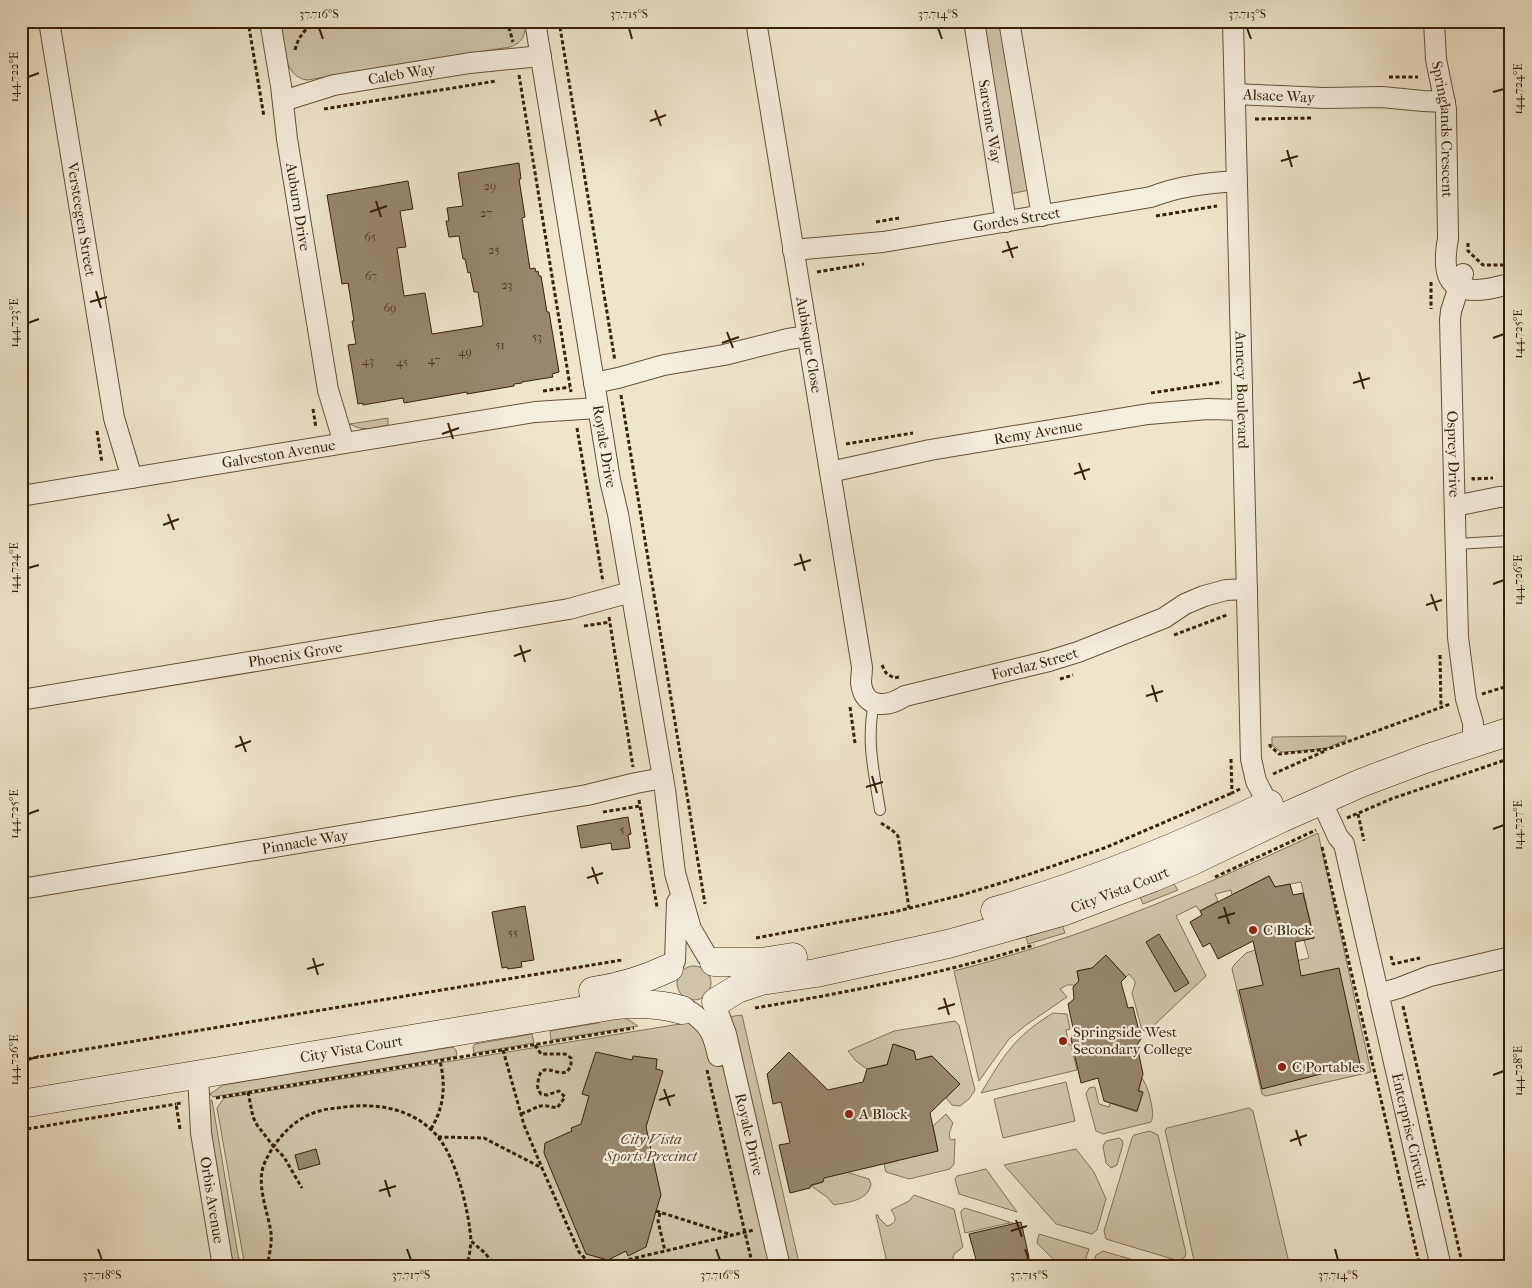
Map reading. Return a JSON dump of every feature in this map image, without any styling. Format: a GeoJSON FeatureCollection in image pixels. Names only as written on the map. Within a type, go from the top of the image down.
{"type":"FeatureCollection","features":[{"type":"Feature","properties":{"kind":"street","name":"Versteegen Street"},"geometry":{"type":"LineString","coordinates":[[49,21],[124,479]]}},
{"type":"Feature","properties":{"kind":"street","name":"Auburn Drive"},"geometry":{"type":"LineString","coordinates":[[270,21],[288,91],[288,148],[337,444]]}},
{"type":"Feature","properties":{"kind":"street","name":"Royale Drive"},"geometry":{"type":"LineString","coordinates":[[535,21],[595,389],[664,784],[675,872]]}},
{"type":"Feature","properties":{"kind":"street","name":"Aubisque Close"},"geometry":{"type":"LineString","coordinates":[[756,21],[801,257],[808,341],[836,464],[862,667],[877,698]]}},
{"type":"Feature","properties":{"kind":"street","name":"Sarenne Way"},"geometry":{"type":"LineString","coordinates":[[974,21],[1006,222]]}},
{"type":"Feature","properties":{"kind":"street"},"geometry":{"type":"LineString","coordinates":[[1009,21],[1042,216]]}},
{"type":"Feature","properties":{"kind":"street","name":"Annecy Boulevard"},"geometry":{"type":"LineString","coordinates":[[1233,21],[1245,106],[1237,188],[1251,758],[1247,778],[1250,794],[1265,813]]}},
{"type":"Feature","properties":{"kind":"street","name":"Springlands Crescent"},"geometry":{"type":"LineString","coordinates":[[1434,21],[1436,59],[1444,95],[1458,239],[1456,266],[1461,280]]}},
{"type":"Feature","properties":{"kind":"street","name":"Caleb Way"},"geometry":{"type":"LineString","coordinates":[[288,91],[470,63],[517,63],[540,51]]}},
{"type":"Feature","properties":{"kind":"street","name":"Alsace Way"},"geometry":{"type":"LineString","coordinates":[[1245,106],[1324,98],[1381,87],[1444,95]]}},
{"type":"Feature","properties":{"kind":"street","name":"Gordes Street"},"geometry":{"type":"LineString","coordinates":[[801,257],[1151,197],[1179,188],[1206,183],[1237,188]]}},
{"type":"Feature","properties":{"kind":"street"},"geometry":{"type":"LineString","coordinates":[[1461,280],[1510,278]]}},
{"type":"Feature","properties":{"kind":"street","name":"Osprey Drive"},"geometry":{"type":"LineString","coordinates":[[1461,280],[1450,320],[1458,637],[1462,717]]}},
{"type":"Feature","properties":{"kind":"street","name":"Galveston Avenue"},"geometry":{"type":"LineString","coordinates":[[21,496],[535,412],[595,389],[617,373],[724,355],[788,339],[808,341]]}},
{"type":"Feature","properties":{"kind":"street","name":"Remy Avenue"},"geometry":{"type":"LineString","coordinates":[[836,464],[1148,414],[1201,400],[1242,403]]}},
{"type":"Feature","properties":{"kind":"street"},"geometry":{"type":"LineString","coordinates":[[1454,497],[1504,490]]}},
{"type":"Feature","properties":{"kind":"street","name":"Forclaz Street"},"geometry":{"type":"LineString","coordinates":[[877,698],[905,696],[1049,661],[1078,652],[1163,618],[1185,604],[1211,594],[1226,590],[1247,598]]}},
{"type":"Feature","properties":{"kind":"street","name":"Phoenix Grove"},"geometry":{"type":"LineString","coordinates":[[21,700],[632,599]]}},
{"type":"Feature","properties":{"kind":"street","name":"City Vista Court"},"geometry":{"type":"LineString","coordinates":[[21,1104],[616,1005],[652,1004],[701,1007],[738,989],[761,981],[816,973],[948,944],[1065,911],[1152,878],[1190,862],[1265,813],[1346,769],[1462,717],[1511,712]]}},
{"type":"Feature","properties":{"kind":"street","name":"City Vista Court"},"geometry":{"type":"LineString","coordinates":[[1462,717],[1511,731]]}},
{"type":"Feature","properties":{"kind":"street","name":"City Vista Court"},"geometry":{"type":"LineString","coordinates":[[710,959],[762,962],[847,948],[973,918],[1067,888],[1196,837],[1265,813],[1327,798],[1404,767],[1462,717]]}},
{"type":"Feature","properties":{"kind":"street","name":"Pinnacle Way"},"geometry":{"type":"LineString","coordinates":[[21,889],[587,795],[664,784]]}},
{"type":"Feature","properties":{"kind":"street","name":"Enterprise Circuit"},"geometry":{"type":"LineString","coordinates":[[1327,798],[1350,817],[1344,844],[1441,1267]]}},
{"type":"Feature","properties":{"kind":"street","name":"Enterprise Circuit"},"geometry":{"type":"LineString","coordinates":[[1327,798],[1338,837],[1344,844]]}},
{"type":"Feature","properties":{"kind":"street"},"geometry":{"type":"LineString","coordinates":[[675,872],[691,929],[722,977],[721,995],[701,1007],[674,1004],[668,996],[665,987],[665,977],[672,964],[677,913],[675,872]]}},
{"type":"Feature","properties":{"kind":"street"},"geometry":{"type":"LineString","coordinates":[[672,964],[682,956],[690,954],[710,959]]}},
{"type":"Feature","properties":{"kind":"street"},"geometry":{"type":"LineString","coordinates":[[1376,988],[1396,977],[1430,966],[1511,957]]}},
{"type":"Feature","properties":{"kind":"street","name":"City Vista Court"},"geometry":{"type":"LineString","coordinates":[[21,1085],[619,987],[648,978],[672,964]]}},
{"type":"Feature","properties":{"kind":"street","name":"Royale Drive"},"geometry":{"type":"LineString","coordinates":[[701,1007],[704,1021],[714,1037],[752,1231],[768,1267]]}},
{"type":"Feature","properties":{"kind":"street","name":"Royale Drive"},"geometry":{"type":"LineString","coordinates":[[701,1007],[726,1034],[780,1267]]}},
{"type":"Feature","properties":{"kind":"street","name":"Orbis Avenue"},"geometry":{"type":"LineString","coordinates":[[191,1076],[223,1267]]}},
{"type":"Feature","properties":{"kind":"lane"},"geometry":{"type":"LineString","coordinates":[[1456,544],[1509,541],[1511,600]]}},
{"type":"Feature","properties":{"kind":"lane"},"geometry":{"type":"LineString","coordinates":[[877,698],[871,719],[870,740],[880,810]]}},
{"type":"Feature","properties":{"kind":"path"},"geometry":{"type":"LineString","coordinates":[[288,91],[298,40],[304,31],[316,21]]}},
{"type":"Feature","properties":{"kind":"path"},"geometry":{"type":"LineString","coordinates":[[507,21],[517,63],[657,909]]}},
{"type":"Feature","properties":{"kind":"path"},"geometry":{"type":"LineString","coordinates":[[559,21],[706,913]]}},
{"type":"Feature","properties":{"kind":"path"},"geometry":{"type":"LineString","coordinates":[[510,79],[517,63]]}},
{"type":"Feature","properties":{"kind":"path"},"geometry":{"type":"LineString","coordinates":[[1381,87],[1418,77]]}},
{"type":"Feature","properties":{"kind":"path"},"geometry":{"type":"LineString","coordinates":[[321,110],[500,80]]}},
{"type":"Feature","properties":{"kind":"path"},"geometry":{"type":"LineString","coordinates":[[1245,106],[1314,118]]}},
{"type":"Feature","properties":{"kind":"path"},"geometry":{"type":"LineString","coordinates":[[1245,106],[1255,129]]}},
{"type":"Feature","properties":{"kind":"path"},"geometry":{"type":"LineString","coordinates":[[869,223],[908,217]]}},
{"type":"Feature","properties":{"kind":"path"},"geometry":{"type":"LineString","coordinates":[[1458,239],[1482,265],[1510,278]]}},
{"type":"Feature","properties":{"kind":"path"},"geometry":{"type":"LineString","coordinates":[[801,257],[819,282]]}},
{"type":"Feature","properties":{"kind":"path"},"geometry":{"type":"LineString","coordinates":[[1430,273],[1431,312]]}},
{"type":"Feature","properties":{"kind":"path"},"geometry":{"type":"LineString","coordinates":[[540,392],[572,399]]}},
{"type":"Feature","properties":{"kind":"path"},"geometry":{"type":"LineString","coordinates":[[836,464],[844,435]]}},
{"type":"Feature","properties":{"kind":"path"},"geometry":{"type":"LineString","coordinates":[[1473,469],[1473,478],[1504,490]]}},
{"type":"Feature","properties":{"kind":"path"},"geometry":{"type":"LineString","coordinates":[[1440,645],[1462,717]]}},
{"type":"Feature","properties":{"kind":"path"},"geometry":{"type":"LineString","coordinates":[[881,658],[882,668],[886,673],[894,678],[904,676]]}},
{"type":"Feature","properties":{"kind":"path"},"geometry":{"type":"LineString","coordinates":[[1270,736],[1270,746],[1280,754],[1328,749],[1462,717],[1511,685]]}},
{"type":"Feature","properties":{"kind":"path"},"geometry":{"type":"LineString","coordinates":[[1364,842],[1350,817],[1391,799],[1511,758]]}},
{"type":"Feature","properties":{"kind":"path"},"geometry":{"type":"LineString","coordinates":[[747,940],[866,918],[962,895],[1107,847],[1232,793]]}},
{"type":"Feature","properties":{"kind":"path"},"geometry":{"type":"LineString","coordinates":[[1320,839],[1420,1267]]}},
{"type":"Feature","properties":{"kind":"path"},"geometry":{"type":"LineString","coordinates":[[1391,955],[1463,1267]]}},
{"type":"Feature","properties":{"kind":"path"},"geometry":{"type":"LineString","coordinates":[[21,1060],[626,960]]}},
{"type":"Feature","properties":{"kind":"path"},"geometry":{"type":"LineString","coordinates":[[1396,977],[1430,966]]}},
{"type":"Feature","properties":{"kind":"path"},"geometry":{"type":"LineString","coordinates":[[214,1098],[636,1027]]}},
{"type":"Feature","properties":{"kind":"path"},"geometry":{"type":"LineString","coordinates":[[521,1114],[541,1105],[556,1108],[565,1097],[559,1091],[547,1095],[541,1094],[537,1084],[539,1075],[543,1070],[563,1074],[567,1072],[571,1066],[571,1058],[565,1054],[540,1054],[535,1045]]}},
{"type":"Feature","properties":{"kind":"path"},"geometry":{"type":"LineString","coordinates":[[503,1050],[521,1114],[542,1168],[579,1252],[593,1267]]}},
{"type":"Feature","properties":{"kind":"path"},"geometry":{"type":"LineString","coordinates":[[431,1129],[442,1107],[444,1084],[440,1061]]}},
{"type":"Feature","properties":{"kind":"path"},"geometry":{"type":"LineString","coordinates":[[707,1069],[752,1231],[753,1267]]}},
{"type":"Feature","properties":{"kind":"path"},"geometry":{"type":"LineString","coordinates":[[248,1092],[253,1118],[274,1147],[284,1157],[302,1188]]}},
{"type":"Feature","properties":{"kind":"path"},"geometry":{"type":"LineString","coordinates":[[21,1130],[176,1104]]}},
{"type":"Feature","properties":{"kind":"path"},"geometry":{"type":"LineString","coordinates":[[267,1267],[271,1239],[261,1173],[263,1165],[274,1147],[283,1134],[301,1119],[320,1111],[344,1107],[374,1106],[399,1110],[412,1116],[431,1129],[446,1148],[468,1217],[470,1241],[469,1257],[465,1267]]}},
{"type":"Feature","properties":{"kind":"path"},"geometry":{"type":"LineString","coordinates":[[438,1137],[484,1138],[542,1168]]}},
{"type":"Feature","properties":{"kind":"path"},"geometry":{"type":"LineString","coordinates":[[665,1251],[658,1221],[658,1212],[734,1236]]}},
{"type":"Feature","properties":{"kind":"path"},"geometry":{"type":"LineString","coordinates":[[597,1267],[752,1231]]}},
{"type":"Feature","properties":{"kind":"path"},"geometry":{"type":"LineString","coordinates":[[470,1241],[485,1253],[496,1267]]}},
{"type":"Feature","properties":{"kind":"green space"},"geometry":{"type":"Polygon","coordinates":[[[280,21],[525,21],[525,26],[521,40],[510,47],[307,80],[293,72],[289,65],[280,21]]]}},
{"type":"Feature","properties":{"kind":"green space"},"geometry":{"type":"Polygon","coordinates":[[[981,21],[1001,21],[1029,190],[1010,194],[981,21]]]}},
{"type":"Feature","properties":{"kind":"green space"},"geometry":{"type":"Polygon","coordinates":[[[388,418],[388,425],[373,428],[364,429],[350,424],[388,418]]]}},
{"type":"Feature","properties":{"kind":"green space"},"geometry":{"type":"Polygon","coordinates":[[[1346,736],[1346,740],[1327,748],[1281,752],[1272,745],[1272,737],[1346,736]]]}},
{"type":"Feature","properties":{"kind":"green space"},"geometry":{"type":"Polygon","coordinates":[[[1318,833],[1371,1072],[1266,1096],[1262,1094],[1232,969],[1246,953],[1255,950],[1296,961],[1309,958],[1304,940],[1314,938],[1301,882],[1275,887],[1269,876],[1232,896],[1231,890],[1215,894],[1218,901],[1200,911],[1196,906],[1176,916],[1206,976],[1149,1030],[1142,1030],[1132,993],[1135,981],[1129,974],[1126,977],[1106,955],[1092,968],[1077,971],[1079,981],[1075,985],[1067,985],[1060,989],[1067,997],[1009,1039],[979,1081],[954,971],[1002,958],[1139,911],[1229,874],[1318,833]]]}},
{"type":"Feature","properties":{"kind":"green space"},"geometry":{"type":"Polygon","coordinates":[[[1166,880],[1174,884],[1178,890],[1143,904],[1140,897],[1166,880]]]}},
{"type":"Feature","properties":{"kind":"green space"},"geometry":{"type":"Polygon","coordinates":[[[1062,925],[1065,933],[1028,944],[1026,937],[1029,936],[1034,928],[1062,925]]]}},
{"type":"Feature","properties":{"kind":"green space"},"geometry":{"type":"Polygon","coordinates":[[[694,966],[701,967],[706,971],[710,976],[710,990],[706,995],[701,999],[694,1000],[687,999],[682,995],[678,990],[677,983],[678,976],[682,971],[687,967],[694,966]]]}},
{"type":"Feature","properties":{"kind":"green space"},"geometry":{"type":"Polygon","coordinates":[[[1053,1013],[1067,1014],[1070,1029],[1066,1030],[1077,1070],[981,1093],[996,1068],[1019,1039],[1053,1013]]]}},
{"type":"Feature","properties":{"kind":"green space"},"geometry":{"type":"Polygon","coordinates":[[[621,1015],[638,1026],[551,1040],[550,1031],[598,1023],[621,1015]]]}},
{"type":"Feature","properties":{"kind":"green space","name":"City Vista Sports Precinct"},"geometry":{"type":"Polygon","coordinates":[[[742,1015],[800,1267],[245,1267],[217,1108],[224,1098],[680,1024],[667,1017],[691,1022],[742,1015]]]}},
{"type":"Feature","properties":{"kind":"green space"},"geometry":{"type":"Polygon","coordinates":[[[955,1021],[959,1025],[975,1090],[969,1099],[960,1106],[952,1105],[946,1098],[959,1084],[932,1056],[916,1060],[914,1051],[894,1044],[888,1064],[867,1069],[856,1061],[848,1051],[894,1031],[955,1021]]]}},
{"type":"Feature","properties":{"kind":"green space"},"geometry":{"type":"Polygon","coordinates":[[[532,1034],[534,1043],[474,1053],[473,1047],[475,1044],[532,1034]]]}},
{"type":"Feature","properties":{"kind":"green space"},"geometry":{"type":"Polygon","coordinates":[[[453,1047],[456,1050],[457,1056],[213,1097],[210,1094],[223,1085],[453,1047]]]}},
{"type":"Feature","properties":{"kind":"green space"},"geometry":{"type":"Polygon","coordinates":[[[1142,1078],[1151,1100],[1153,1113],[1151,1122],[1103,1134],[1096,1131],[1086,1094],[1089,1088],[1095,1087],[1099,1104],[1109,1107],[1110,1103],[1137,1112],[1143,1092],[1139,1090],[1142,1078]]]}},
{"type":"Feature","properties":{"kind":"green space"},"geometry":{"type":"Polygon","coordinates":[[[1066,1082],[1075,1121],[1003,1138],[994,1099],[1066,1082]]]}},
{"type":"Feature","properties":{"kind":"green space"},"geometry":{"type":"Polygon","coordinates":[[[212,1100],[241,1267],[233,1267],[231,1260],[206,1104],[212,1100]]]}},
{"type":"Feature","properties":{"kind":"green space"},"geometry":{"type":"Polygon","coordinates":[[[1249,1108],[1253,1111],[1290,1267],[1197,1267],[1165,1130],[1249,1108]]]}},
{"type":"Feature","properties":{"kind":"green space"},"geometry":{"type":"Polygon","coordinates":[[[946,1114],[953,1123],[949,1136],[951,1140],[955,1139],[954,1164],[950,1169],[909,1179],[886,1172],[884,1164],[897,1161],[896,1158],[938,1151],[933,1126],[946,1114]]]}},
{"type":"Feature","properties":{"kind":"green space"},"geometry":{"type":"Polygon","coordinates":[[[1150,1131],[1158,1135],[1186,1253],[1185,1257],[1179,1261],[1106,1239],[1104,1231],[1132,1138],[1134,1135],[1150,1131]]]}},
{"type":"Feature","properties":{"kind":"green space"},"geometry":{"type":"Polygon","coordinates":[[[1119,1138],[1123,1144],[1117,1165],[1111,1168],[1106,1163],[1103,1146],[1106,1141],[1119,1138]]]}},
{"type":"Feature","properties":{"kind":"green space"},"geometry":{"type":"Polygon","coordinates":[[[1076,1149],[1094,1172],[1106,1199],[1097,1230],[1092,1234],[1056,1224],[1004,1165],[1076,1149]]]}},
{"type":"Feature","properties":{"kind":"green space"},"geometry":{"type":"Polygon","coordinates":[[[833,1168],[869,1179],[871,1184],[869,1190],[857,1200],[834,1205],[827,1197],[811,1186],[823,1182],[823,1178],[833,1168]]]}},
{"type":"Feature","properties":{"kind":"green space"},"geometry":{"type":"Polygon","coordinates":[[[986,1169],[1017,1212],[959,1194],[955,1179],[957,1176],[986,1169]]]}},
{"type":"Feature","properties":{"kind":"green space"},"geometry":{"type":"Polygon","coordinates":[[[914,1195],[954,1209],[963,1247],[954,1254],[951,1267],[888,1267],[876,1215],[887,1226],[891,1225],[895,1220],[891,1210],[909,1201],[914,1195]]]}},
{"type":"Feature","properties":{"kind":"green space"},"geometry":{"type":"Polygon","coordinates":[[[965,1208],[1022,1226],[1023,1231],[1010,1234],[1009,1223],[965,1233],[961,1211],[965,1208]]]}},
{"type":"Feature","properties":{"kind":"green space"},"geometry":{"type":"Polygon","coordinates":[[[1039,1234],[1089,1249],[1083,1267],[1061,1267],[1037,1243],[1039,1234]]]}},
{"type":"Feature","properties":{"kind":"green space"},"geometry":{"type":"Polygon","coordinates":[[[1103,1251],[1157,1267],[1092,1267],[1096,1255],[1103,1251]]]}},
{"type":"Feature","properties":{"kind":"building"},"geometry":{"type":"Polygon","coordinates":[[[519,163],[521,179],[519,179],[525,217],[522,218],[530,269],[535,268],[539,276],[541,276],[559,372],[552,374],[553,377],[467,394],[467,392],[404,403],[403,398],[363,405],[363,403],[358,404],[348,345],[356,344],[352,321],[354,321],[348,283],[342,284],[327,195],[408,181],[413,209],[400,211],[406,247],[397,248],[404,296],[425,293],[432,334],[482,326],[478,292],[474,292],[470,272],[468,273],[465,259],[463,259],[459,236],[449,237],[446,221],[449,221],[447,208],[463,206],[458,173],[519,163]]]}},
{"type":"Feature","properties":{"kind":"building"},"geometry":{"type":"Polygon","coordinates":[[[628,817],[631,834],[628,835],[630,848],[612,850],[611,843],[581,848],[577,826],[628,817]]]}},
{"type":"Feature","properties":{"kind":"building"},"geometry":{"type":"Polygon","coordinates":[[[1269,876],[1275,887],[1290,884],[1293,895],[1303,893],[1314,938],[1295,942],[1301,976],[1339,968],[1360,1064],[1262,1089],[1239,990],[1263,985],[1253,941],[1218,959],[1210,943],[1203,947],[1190,922],[1202,915],[1200,911],[1269,876]]]}},
{"type":"Feature","properties":{"kind":"building"},"geometry":{"type":"Polygon","coordinates":[[[525,906],[534,960],[521,962],[522,967],[502,968],[492,912],[525,906]]]}},
{"type":"Feature","properties":{"kind":"building"},"geometry":{"type":"Polygon","coordinates":[[[1159,934],[1189,983],[1175,992],[1146,942],[1159,934]]]}},
{"type":"Feature","properties":{"kind":"building"},"geometry":{"type":"Polygon","coordinates":[[[1106,955],[1126,977],[1121,982],[1128,1008],[1133,1007],[1141,1039],[1137,1045],[1143,1074],[1138,1091],[1143,1092],[1137,1111],[1104,1101],[1098,1078],[1081,1083],[1071,1039],[1074,1033],[1068,1004],[1074,999],[1073,987],[1079,981],[1077,971],[1092,968],[1106,955]]]}},
{"type":"Feature","properties":{"kind":"building","name":"A Block"},"geometry":{"type":"Polygon","coordinates":[[[893,1044],[914,1051],[916,1060],[932,1056],[960,1084],[930,1113],[938,1151],[824,1178],[823,1182],[811,1185],[810,1188],[790,1193],[779,1145],[790,1143],[781,1102],[773,1104],[767,1074],[789,1052],[828,1090],[863,1082],[867,1069],[887,1065],[893,1044]]]}},
{"type":"Feature","properties":{"kind":"building"},"geometry":{"type":"Polygon","coordinates":[[[596,1052],[632,1060],[633,1056],[657,1059],[656,1069],[663,1071],[646,1127],[661,1195],[646,1247],[628,1256],[626,1251],[608,1260],[586,1254],[544,1153],[545,1143],[572,1131],[571,1128],[581,1124],[589,1096],[582,1094],[596,1052]]]}},
{"type":"Feature","properties":{"kind":"building"},"geometry":{"type":"Polygon","coordinates":[[[316,1149],[320,1164],[299,1170],[295,1155],[316,1149]]]}},
{"type":"Feature","properties":{"kind":"building"},"geometry":{"type":"Polygon","coordinates":[[[1021,1222],[1029,1257],[1027,1258],[1029,1267],[978,1267],[969,1234],[1021,1222]]]}},
{"type":"Feature","properties":{"kind":"place","name":"C Block"},"geometry":{"type":"Point","coordinates":[1253,930]}},
{"type":"Feature","properties":{"kind":"place","name":"Springside West Secondary College"},"geometry":{"type":"Point","coordinates":[1063,1041]}},
{"type":"Feature","properties":{"kind":"place","name":"C Portables"},"geometry":{"type":"Point","coordinates":[1282,1067]}},
{"type":"Feature","properties":{"kind":"place","name":"A Block"},"geometry":{"type":"Point","coordinates":[849,1114]}}]}
